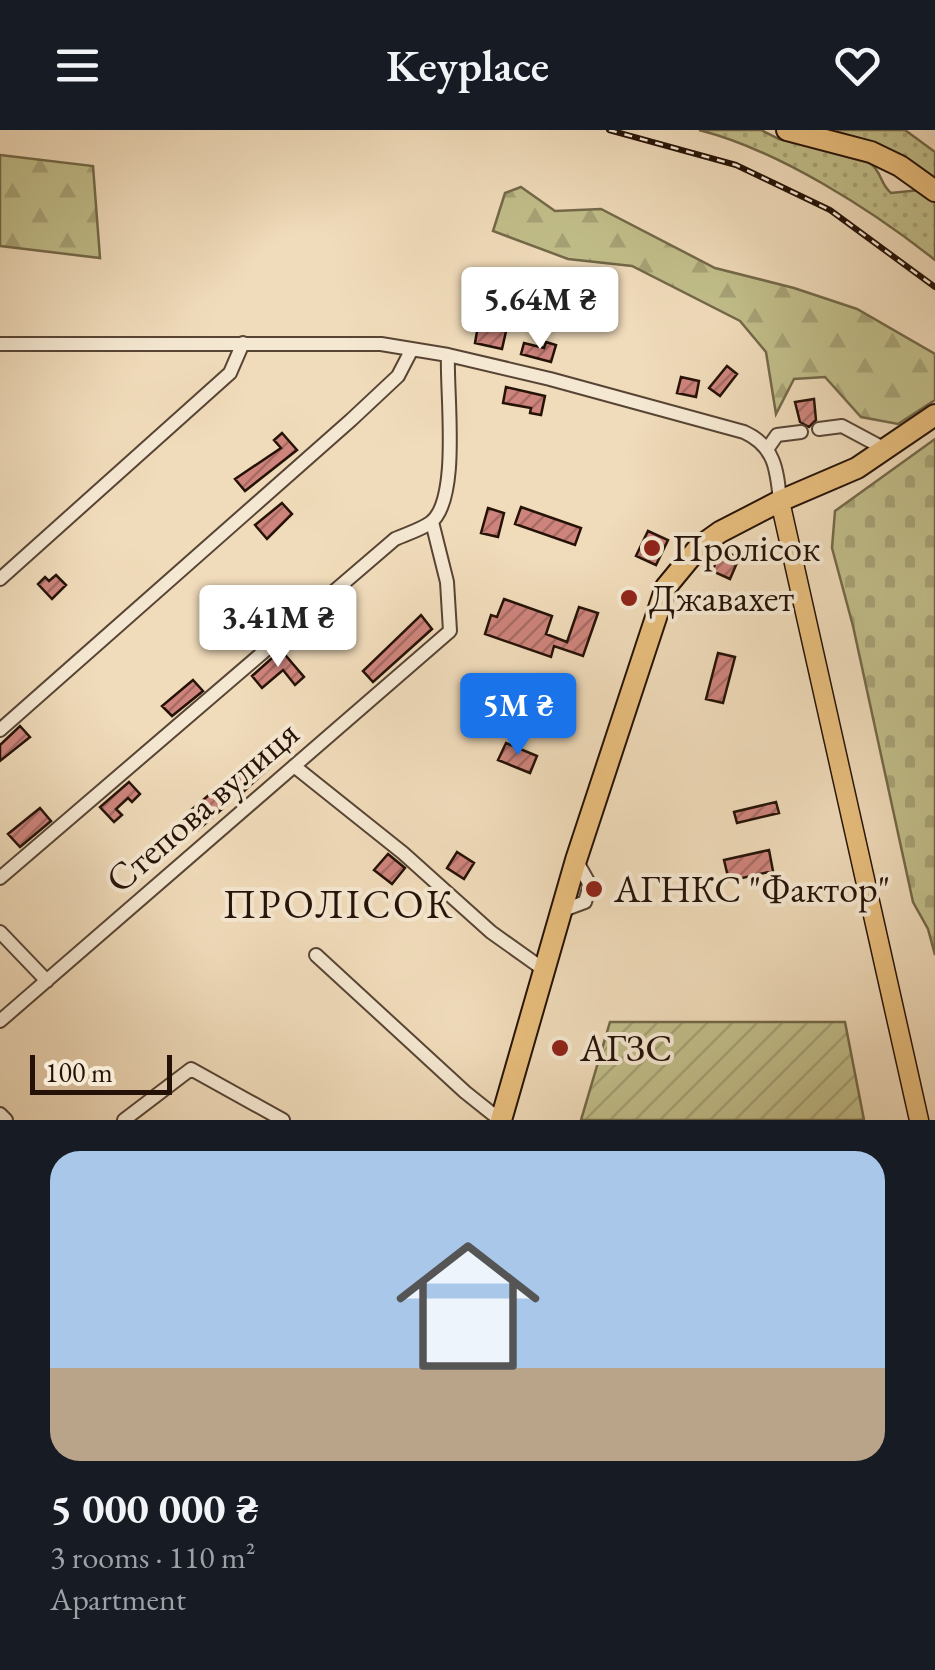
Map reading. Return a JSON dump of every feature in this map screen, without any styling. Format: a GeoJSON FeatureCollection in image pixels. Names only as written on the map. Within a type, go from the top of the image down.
{"type":"FeatureCollection","features":[{"type":"Feature","properties":{"kind":"highway"},"geometry":{"type":"LineString","coordinates":[[788,130],[870,152],[900,166],[935,191]]}},
{"type":"Feature","properties":{"kind":"highway"},"geometry":{"type":"LineString","coordinates":[[501,1120],[576,860],[666,587],[699,547],[780,501],[857,468],[935,415]]}},
{"type":"Feature","properties":{"kind":"main road"},"geometry":{"type":"LineString","coordinates":[[780,501],[918,1120]]}},
{"type":"Feature","properties":{"kind":"street"},"geometry":{"type":"LineString","coordinates":[[0,344],[381,344],[448,355],[550,378],[744,432],[768,448],[778,477],[780,501]]}},
{"type":"Feature","properties":{"kind":"street"},"geometry":{"type":"LineString","coordinates":[[0,580],[230,372],[242,344]]}},
{"type":"Feature","properties":{"kind":"street"},"geometry":{"type":"LineString","coordinates":[[0,730],[351,420],[398,376],[412,349]]}},
{"type":"Feature","properties":{"kind":"street"},"geometry":{"type":"LineString","coordinates":[[0,878],[394,539],[432,522],[444,504],[451,424],[448,355]]}},
{"type":"Feature","properties":{"kind":"street"},"geometry":{"type":"LineString","coordinates":[[819,430],[842,426],[885,449]]}},
{"type":"Feature","properties":{"kind":"street"},"geometry":{"type":"LineString","coordinates":[[768,448],[777,435],[801,432]]}},
{"type":"Feature","properties":{"kind":"street","name":"Степова вулиця"},"geometry":{"type":"LineString","coordinates":[[0,1021],[450,631],[448,582],[432,522]]}},
{"type":"Feature","properties":{"kind":"street"},"geometry":{"type":"LineString","coordinates":[[294,766],[403,854],[490,932],[543,969]]}},
{"type":"Feature","properties":{"kind":"street"},"geometry":{"type":"LineString","coordinates":[[0,932],[47,982]]}},
{"type":"Feature","properties":{"kind":"street"},"geometry":{"type":"LineString","coordinates":[[316,954],[465,1092],[501,1120]]}},
{"type":"Feature","properties":{"kind":"street"},"geometry":{"type":"LineString","coordinates":[[124,1120],[191,1069],[283,1120]]}},
{"type":"Feature","properties":{"kind":"street"},"geometry":{"type":"LineString","coordinates":[[0,1114],[6,1120]]}},
{"type":"Feature","properties":{"kind":"green space"},"geometry":{"type":"Polygon","coordinates":[[[699,130],[761,130],[779,139],[870,163],[891,193],[920,190],[935,201],[935,260],[883,221],[823,184],[760,152],[699,130]]]}},
{"type":"Feature","properties":{"kind":"green space"},"geometry":{"type":"Polygon","coordinates":[[[905,130],[935,152],[935,180],[877,145],[836,133],[905,130]]]}},
{"type":"Feature","properties":{"kind":"green space"},"geometry":{"type":"Polygon","coordinates":[[[0,155],[93,166],[100,258],[0,246],[0,155]]]}},
{"type":"Feature","properties":{"kind":"green space"},"geometry":{"type":"Polygon","coordinates":[[[521,187],[555,211],[601,209],[715,268],[857,309],[935,354],[935,400],[898,424],[861,417],[825,377],[794,379],[776,414],[766,352],[740,321],[632,266],[568,259],[493,231],[505,193],[521,187]]]}},
{"type":"Feature","properties":{"kind":"green space"},"geometry":{"type":"Polygon","coordinates":[[[935,439],[935,955],[928,929],[913,902],[853,626],[832,548],[835,511],[935,439]]]}},
{"type":"Feature","properties":{"kind":"green space"},"geometry":{"type":"Polygon","coordinates":[[[610,1022],[845,1022],[864,1120],[581,1120],[610,1022]]]}},
{"type":"Feature","properties":{"kind":"building"},"geometry":{"type":"Polygon","coordinates":[[[479,320],[507,327],[502,349],[475,343],[479,320]]]}},
{"type":"Feature","properties":{"kind":"building"},"geometry":{"type":"Polygon","coordinates":[[[546,342],[556,345],[551,362],[521,354],[524,343],[544,348],[546,342]]]}},
{"type":"Feature","properties":{"kind":"building"},"geometry":{"type":"Polygon","coordinates":[[[727,366],[737,374],[720,396],[709,388],[727,366]]]}},
{"type":"Feature","properties":{"kind":"building"},"geometry":{"type":"Polygon","coordinates":[[[681,377],[699,381],[696,397],[677,393],[681,377]]]}},
{"type":"Feature","properties":{"kind":"building"},"geometry":{"type":"Polygon","coordinates":[[[506,387],[545,396],[541,415],[530,413],[531,408],[503,403],[506,387]]]}},
{"type":"Feature","properties":{"kind":"building"},"geometry":{"type":"Polygon","coordinates":[[[814,399],[816,420],[809,427],[800,422],[795,402],[814,399]]]}},
{"type":"Feature","properties":{"kind":"building"},"geometry":{"type":"Polygon","coordinates":[[[282,433],[297,450],[245,491],[235,479],[281,448],[274,440],[282,433]]]}},
{"type":"Feature","properties":{"kind":"building"},"geometry":{"type":"Polygon","coordinates":[[[282,503],[292,514],[267,539],[255,525],[282,503]]]}},
{"type":"Feature","properties":{"kind":"building"},"geometry":{"type":"Polygon","coordinates":[[[521,507],[581,528],[575,545],[515,524],[521,507]]]}},
{"type":"Feature","properties":{"kind":"building"},"geometry":{"type":"Polygon","coordinates":[[[488,508],[504,513],[498,537],[481,533],[488,508]]]}},
{"type":"Feature","properties":{"kind":"building","name":"Пролісок"},"geometry":{"type":"Polygon","coordinates":[[[648,531],[668,540],[656,565],[636,556],[648,531]]]}},
{"type":"Feature","properties":{"kind":"building"},"geometry":{"type":"Polygon","coordinates":[[[722,550],[739,558],[730,579],[712,571],[722,550]]]}},
{"type":"Feature","properties":{"kind":"building"},"geometry":{"type":"Polygon","coordinates":[[[56,575],[66,585],[52,599],[38,584],[45,577],[49,581],[56,575]]]}},
{"type":"Feature","properties":{"kind":"building"},"geometry":{"type":"Polygon","coordinates":[[[504,599],[552,616],[546,634],[567,642],[579,607],[598,613],[583,656],[554,646],[551,657],[485,634],[491,615],[497,617],[504,599]]]}},
{"type":"Feature","properties":{"kind":"building"},"geometry":{"type":"Polygon","coordinates":[[[421,615],[432,629],[373,682],[363,671],[421,615]]]}},
{"type":"Feature","properties":{"kind":"building"},"geometry":{"type":"Polygon","coordinates":[[[281,650],[304,677],[295,685],[283,670],[262,688],[252,676],[281,650]]]}},
{"type":"Feature","properties":{"kind":"building"},"geometry":{"type":"Polygon","coordinates":[[[718,653],[735,657],[723,703],[706,699],[718,653]]]}},
{"type":"Feature","properties":{"kind":"building"},"geometry":{"type":"Polygon","coordinates":[[[193,680],[203,691],[172,716],[162,706],[193,680]]]}},
{"type":"Feature","properties":{"kind":"building"},"geometry":{"type":"Polygon","coordinates":[[[494,682],[503,688],[486,715],[477,709],[494,682]]]}},
{"type":"Feature","properties":{"kind":"building"},"geometry":{"type":"Polygon","coordinates":[[[20,726],[30,737],[0,761],[0,745],[20,726]]]}},
{"type":"Feature","properties":{"kind":"building"},"geometry":{"type":"Polygon","coordinates":[[[285,737],[293,746],[242,793],[229,780],[266,745],[270,750],[285,737]]]}},
{"type":"Feature","properties":{"kind":"building"},"geometry":{"type":"Polygon","coordinates":[[[506,743],[537,756],[530,773],[498,760],[506,743]]]}},
{"type":"Feature","properties":{"kind":"building"},"geometry":{"type":"Polygon","coordinates":[[[129,782],[140,794],[116,809],[122,815],[114,822],[100,807],[129,782]]]}},
{"type":"Feature","properties":{"kind":"building"},"geometry":{"type":"Polygon","coordinates":[[[216,789],[229,803],[198,830],[184,816],[216,789]]]}},
{"type":"Feature","properties":{"kind":"building"},"geometry":{"type":"Polygon","coordinates":[[[776,802],[779,813],[737,823],[734,812],[776,802]]]}},
{"type":"Feature","properties":{"kind":"building"},"geometry":{"type":"Polygon","coordinates":[[[40,808],[51,821],[20,847],[8,834],[40,808]]]}},
{"type":"Feature","properties":{"kind":"building"},"geometry":{"type":"Polygon","coordinates":[[[769,850],[773,871],[729,881],[724,860],[769,850]]]}},
{"type":"Feature","properties":{"kind":"building"},"geometry":{"type":"Polygon","coordinates":[[[457,852],[474,863],[464,879],[447,868],[457,852]]]}},
{"type":"Feature","properties":{"kind":"building"},"geometry":{"type":"Polygon","coordinates":[[[388,854],[405,868],[392,884],[374,870],[388,854]]]}},
{"type":"Feature","properties":{"kind":"railway"},"geometry":{"type":"LineString","coordinates":[[609,130],[736,165],[830,210],[935,287]]}},
{"type":"Feature","properties":{"kind":"place","name":"Пролісок"},"geometry":{"type":"Point","coordinates":[652,548]}},
{"type":"Feature","properties":{"kind":"place","name":"Джавахет"},"geometry":{"type":"Point","coordinates":[629,598]}},
{"type":"Feature","properties":{"kind":"place","name":"АГНКС \"Фактор\""},"geometry":{"type":"Point","coordinates":[594,889]}},
{"type":"Feature","properties":{"kind":"place","name":"АГЗС"},"geometry":{"type":"Point","coordinates":[560,1048]}},
{"type":"Feature","properties":{"kind":"district","name":"ПРОЛІСОК"},"geometry":{"type":"Point","coordinates":[339,904]}}]}
